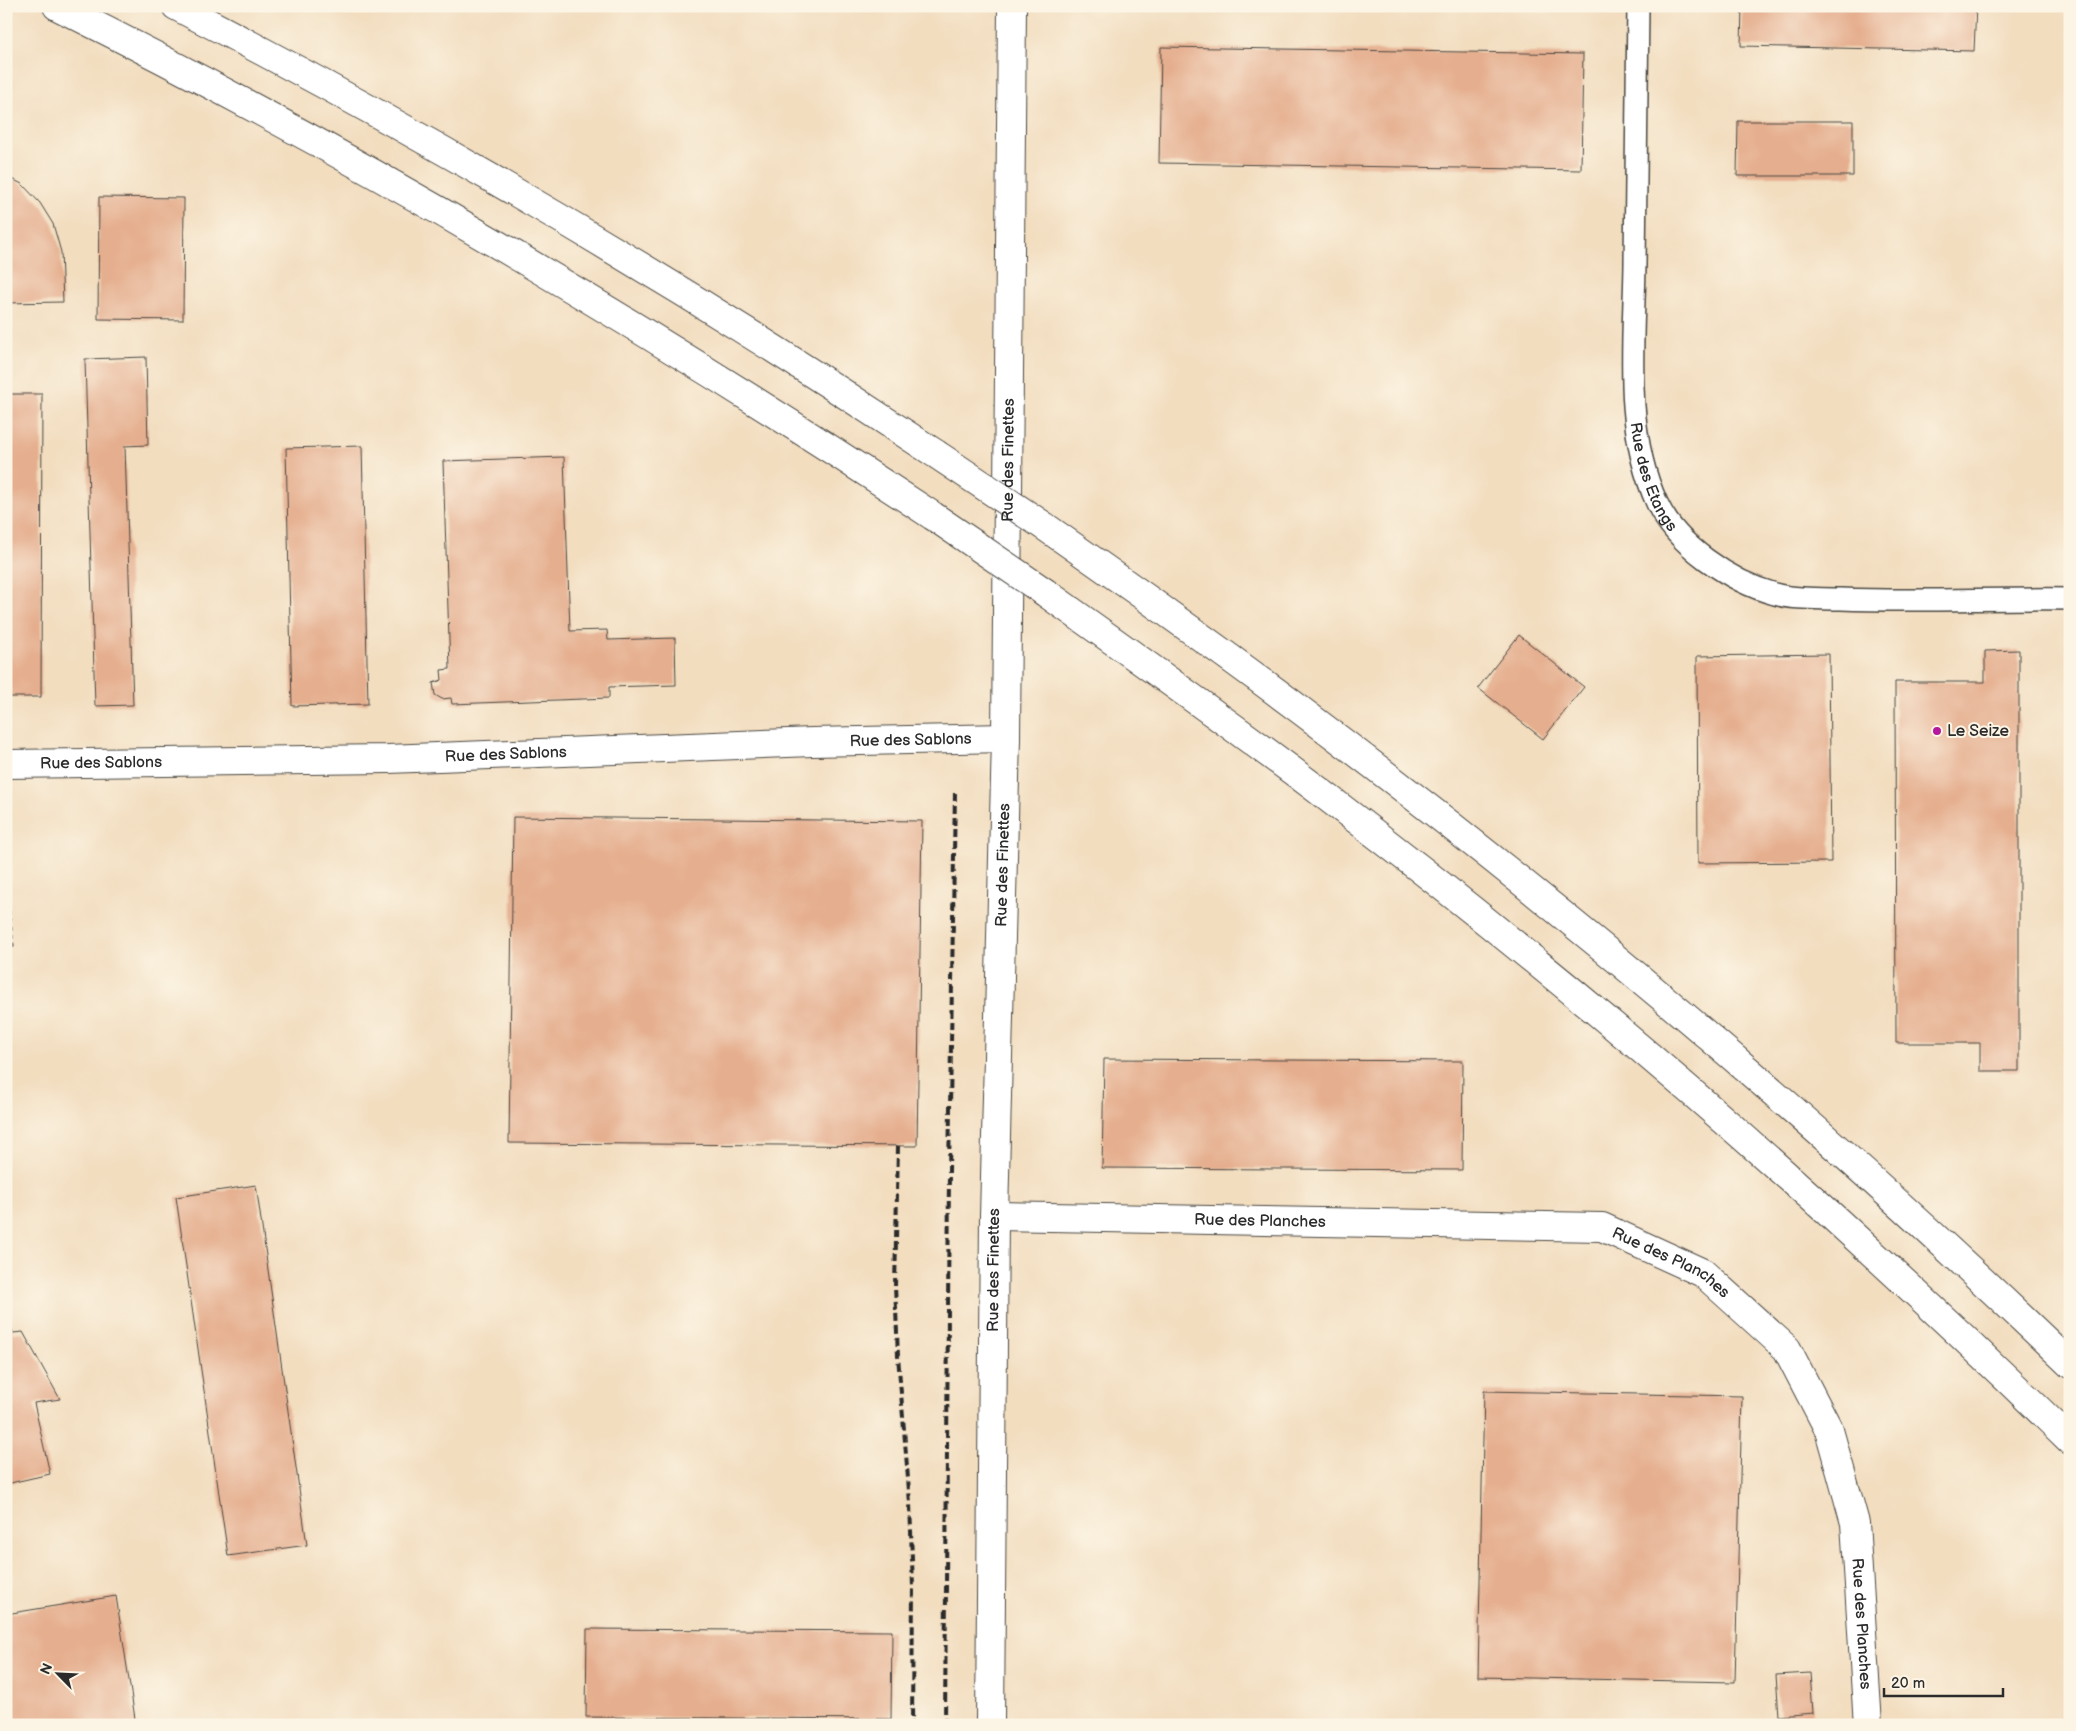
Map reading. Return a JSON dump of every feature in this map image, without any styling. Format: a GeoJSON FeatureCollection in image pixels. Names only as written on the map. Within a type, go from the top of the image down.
{"type":"FeatureCollection","features":[{"type":"Feature","properties":{"kind":"main road"},"geometry":{"type":"LineString","coordinates":[[57,6],[264,114],[463,223],[726,382],[933,516],[1194,698],[1327,797],[1556,979],[1719,1116],[1809,1195],[1962,1336],[2070,1440]]}},
{"type":"Feature","properties":{"kind":"main road"},"geometry":{"type":"LineString","coordinates":[[176,6],[405,130],[589,235],[774,348],[1044,526],[1307,715],[1563,915],[1720,1047],[1878,1185],[2070,1364]]}},
{"type":"Feature","properties":{"kind":"main road","name":"Rue des Finettes"},"geometry":{"type":"LineString","coordinates":[[990,1725],[994,1216],[1006,738],[1012,6]]}},
{"type":"Feature","properties":{"kind":"main road","name":"Rue des Sablons"},"geometry":{"type":"LineString","coordinates":[[6,764],[388,759],[812,742],[1006,738]]}},
{"type":"Feature","properties":{"kind":"main road","name":"Rue des Planches"},"geometry":{"type":"LineString","coordinates":[[994,1216],[1602,1227],[1703,1273],[1787,1349],[1829,1430],[1855,1523],[1868,1725]]}},
{"type":"Feature","properties":{"kind":"lane","name":"Rue des Etangs"},"geometry":{"type":"LineString","coordinates":[[1638,6],[1633,411],[1646,477],[1658,506],[1672,528],[1692,548],[1718,568],[1747,584],[1776,595],[1875,600],[2070,599]]}},
{"type":"Feature","properties":{"kind":"path"},"geometry":{"type":"LineString","coordinates":[[6,887],[13,946],[6,954]]}},
{"type":"Feature","properties":{"kind":"building"},"geometry":{"type":"Polygon","coordinates":[[[1742,6],[1976,6],[1974,51],[1741,46],[1742,6]]]}},
{"type":"Feature","properties":{"kind":"building"},"geometry":{"type":"Polygon","coordinates":[[[1161,47],[1583,54],[1581,170],[1159,163],[1161,47]]]}},
{"type":"Feature","properties":{"kind":"building"},"geometry":{"type":"Polygon","coordinates":[[[1738,121],[1853,121],[1853,176],[1737,176],[1738,121]]]}},
{"type":"Feature","properties":{"kind":"building"},"geometry":{"type":"Polygon","coordinates":[[[6,176],[22,184],[40,203],[53,224],[61,252],[63,302],[6,303],[6,176]]]}},
{"type":"Feature","properties":{"kind":"building"},"geometry":{"type":"Polygon","coordinates":[[[99,197],[184,198],[183,320],[98,319],[99,197]]]}},
{"type":"Feature","properties":{"kind":"building"},"geometry":{"type":"Polygon","coordinates":[[[146,357],[148,445],[125,446],[133,705],[95,706],[85,359],[146,357]]]}},
{"type":"Feature","properties":{"kind":"building"},"geometry":{"type":"Polygon","coordinates":[[[6,394],[42,394],[41,697],[6,697],[6,394]]]}},
{"type":"Feature","properties":{"kind":"building"},"geometry":{"type":"Polygon","coordinates":[[[362,446],[368,704],[292,706],[286,448],[362,446]]]}},
{"type":"Feature","properties":{"kind":"building"},"geometry":{"type":"Polygon","coordinates":[[[564,457],[570,631],[607,630],[608,640],[675,638],[676,685],[609,687],[609,698],[452,704],[451,698],[442,699],[435,695],[433,683],[442,680],[441,670],[450,669],[443,461],[564,457]]]}},
{"type":"Feature","properties":{"kind":"building"},"geometry":{"type":"Polygon","coordinates":[[[1519,635],[1584,687],[1543,739],[1478,688],[1519,635]]]}},
{"type":"Feature","properties":{"kind":"building"},"geometry":{"type":"Polygon","coordinates":[[[2019,650],[2019,1071],[1980,1071],[1980,1043],[1896,1043],[1895,682],[1985,682],[1985,651],[2019,650]]]}},
{"type":"Feature","properties":{"kind":"building"},"geometry":{"type":"Polygon","coordinates":[[[1829,654],[1831,862],[1698,863],[1697,656],[1829,654]]]}},
{"type":"Feature","properties":{"kind":"building"},"geometry":{"type":"Polygon","coordinates":[[[513,817],[922,821],[917,1146],[509,1143],[513,817]]]}},
{"type":"Feature","properties":{"kind":"building"},"geometry":{"type":"Polygon","coordinates":[[[1104,1059],[1463,1061],[1462,1170],[1102,1168],[1104,1059]]]}},
{"type":"Feature","properties":{"kind":"building"},"geometry":{"type":"Polygon","coordinates":[[[256,1185],[307,1545],[228,1556],[176,1197],[256,1185]]]}},
{"type":"Feature","properties":{"kind":"building"},"geometry":{"type":"Polygon","coordinates":[[[6,1307],[13,1333],[23,1332],[60,1399],[34,1403],[50,1474],[6,1484],[6,1307]]]}},
{"type":"Feature","properties":{"kind":"building"},"geometry":{"type":"Polygon","coordinates":[[[1484,1391],[1742,1396],[1735,1682],[1478,1677],[1484,1391]]]}},
{"type":"Feature","properties":{"kind":"building"},"geometry":{"type":"Polygon","coordinates":[[[116,1596],[136,1725],[6,1725],[6,1614],[116,1596]]]}},
{"type":"Feature","properties":{"kind":"building"},"geometry":{"type":"Polygon","coordinates":[[[587,1629],[892,1631],[891,1719],[586,1717],[587,1629]]]}},
{"type":"Feature","properties":{"kind":"building"},"geometry":{"type":"Polygon","coordinates":[[[1810,1673],[1813,1713],[1779,1716],[1776,1675],[1810,1673]]]}},
{"type":"Feature","properties":{"kind":"building"},"geometry":{"type":"Polygon","coordinates":[[[517,1722],[560,1723],[560,1725],[517,1725],[517,1722]]]}},
{"type":"Feature","properties":{"kind":"railway"},"geometry":{"type":"LineString","coordinates":[[945,1725],[949,1172],[955,791]]}},
{"type":"Feature","properties":{"kind":"railway"},"geometry":{"type":"LineString","coordinates":[[898,1146],[895,1286],[898,1356],[910,1503],[913,1587],[912,1725]]}},
{"type":"Feature","properties":{"kind":"place","name":"Le Seize"},"geometry":{"type":"Point","coordinates":[1937,731]}}]}
